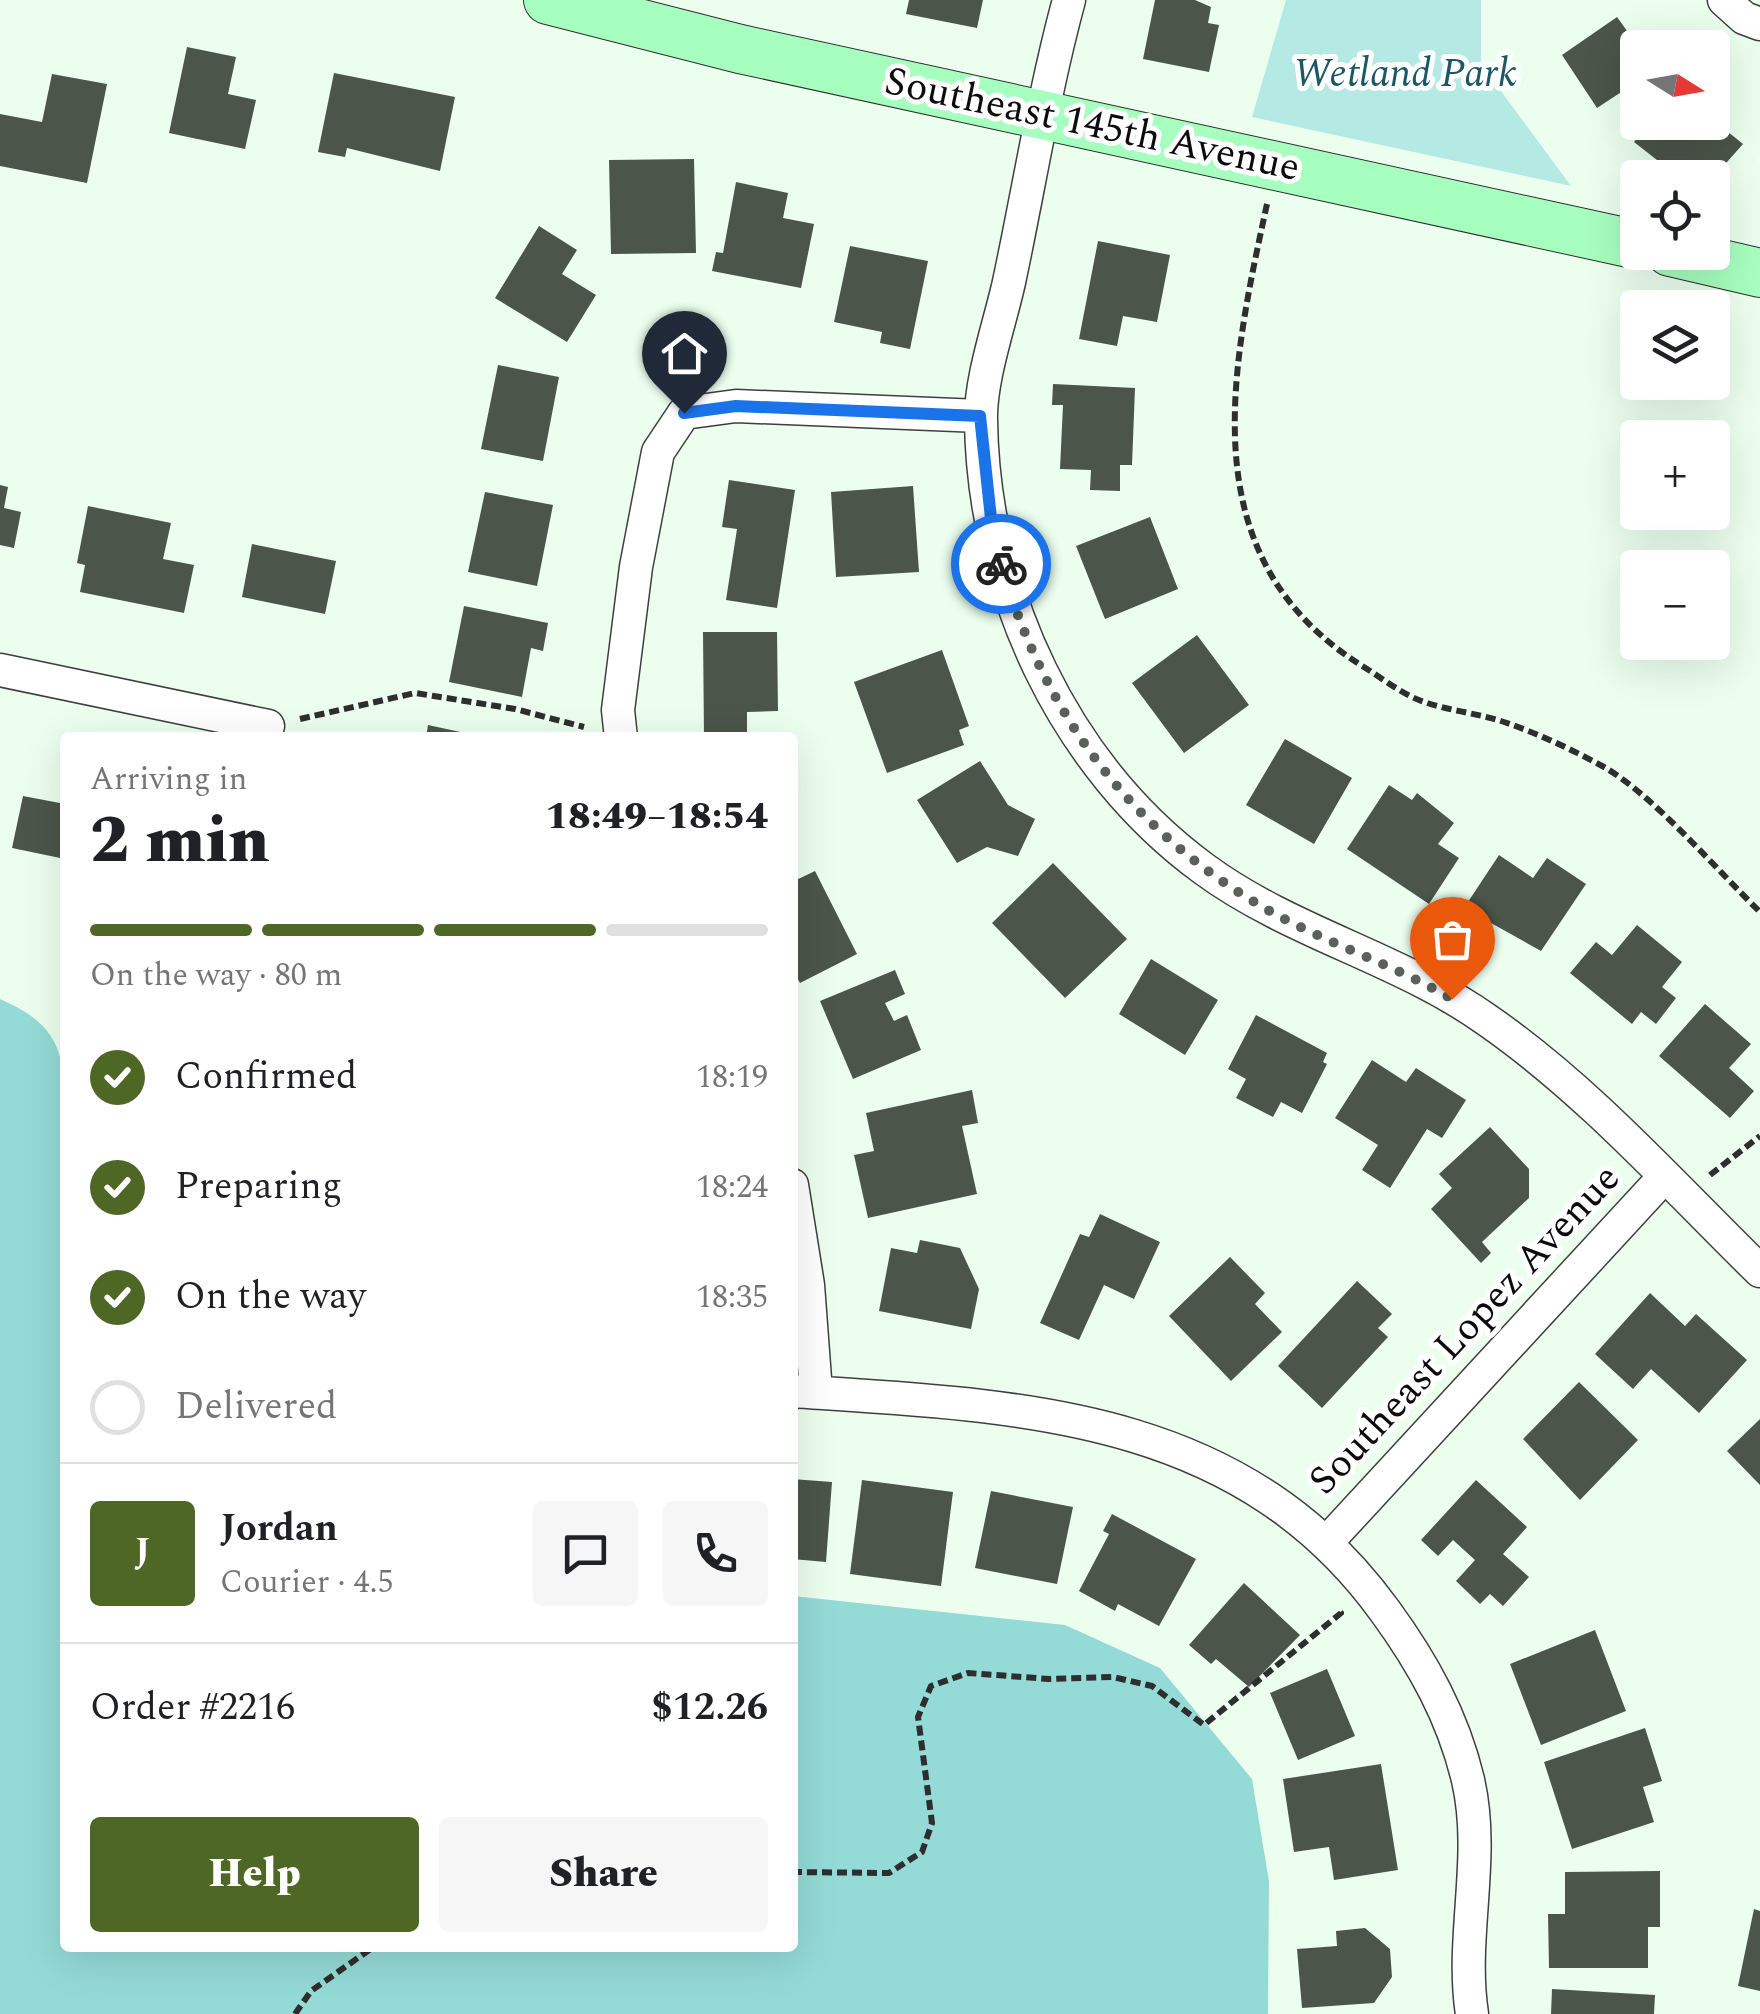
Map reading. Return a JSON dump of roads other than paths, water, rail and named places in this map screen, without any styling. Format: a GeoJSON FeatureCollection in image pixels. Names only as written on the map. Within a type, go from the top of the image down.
{"type":"FeatureCollection","features":[{"type":"Feature","properties":{"kind":"street","name":"Southeast 145th Avenue"},"geometry":{"type":"LineString","coordinates":[[548,0],[629,10],[1044,114],[1620,241]]}},
{"type":"Feature","properties":{"kind":"street"},"geometry":{"type":"LineString","coordinates":[[1069,0],[980,416],[993,537],[1016,615],[1087,752],[1143,817],[1203,868],[1263,907],[1422,981],[1483,1016],[1546,1063],[1760,1271]]}},
{"type":"Feature","properties":{"kind":"street"},"geometry":{"type":"LineString","coordinates":[[1724,0],[1744,18],[1760,24]]}},
{"type":"Feature","properties":{"kind":"street"},"geometry":{"type":"LineString","coordinates":[[1730,266],[1760,273]]}},
{"type":"Feature","properties":{"kind":"street"},"geometry":{"type":"LineString","coordinates":[[620,724],[624,636],[658,452],[684,413],[736,406],[980,416]]}},
{"type":"Feature","properties":{"kind":"street"},"geometry":{"type":"LineString","coordinates":[[0,670],[268,726]]}},
{"type":"Feature","properties":{"kind":"street","name":"Southeast Lopez Avenue"},"geometry":{"type":"LineString","coordinates":[[1328,1540],[1664,1178]]}},
{"type":"Feature","properties":{"kind":"street"},"geometry":{"type":"LineString","coordinates":[[798,1223],[808,1284],[804,1391],[1030,1412],[1116,1428],[1216,1466],[1277,1502],[1328,1540],[1359,1575],[1431,1680],[1454,1731],[1469,1784],[1476,1854],[1468,1989],[1472,2014]]}},
{"type":"Feature","properties":{"kind":"park label","name":"Wetland Park"},"geometry":{"type":"Point","coordinates":[1405,74]}}]}
